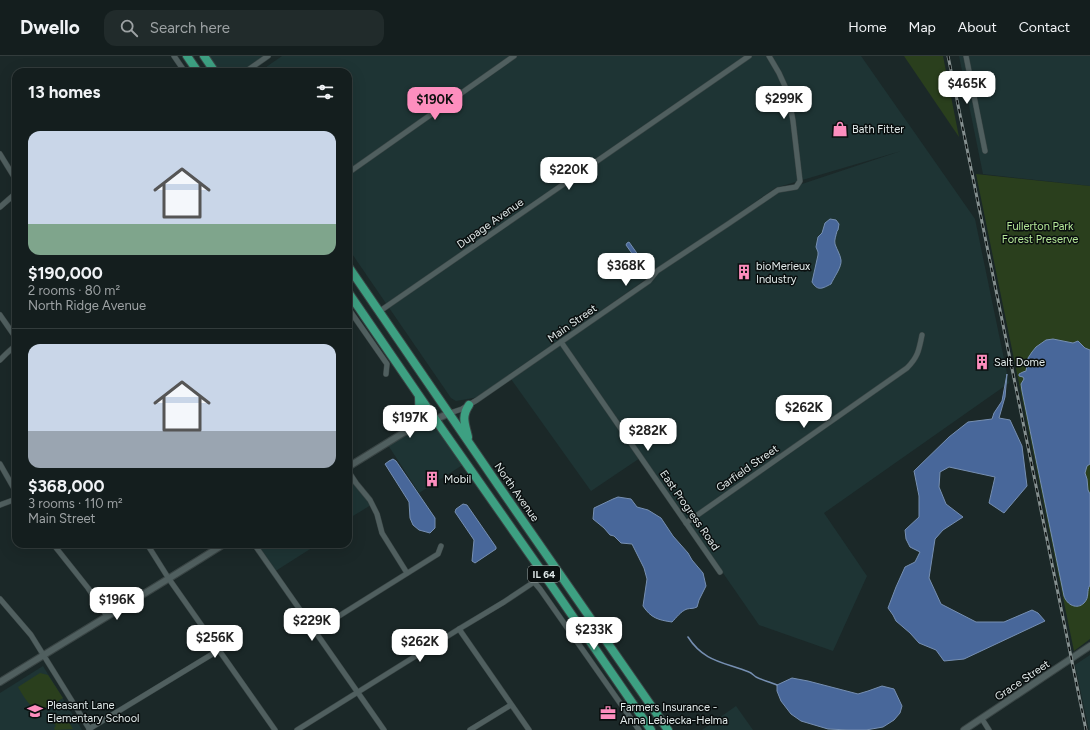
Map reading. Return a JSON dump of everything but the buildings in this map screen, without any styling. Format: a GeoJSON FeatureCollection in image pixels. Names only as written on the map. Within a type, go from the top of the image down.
{"type":"FeatureCollection","features":[{"type":"Feature","properties":{"kind":"main road"},"geometry":{"type":"LineString","coordinates":[[187,56],[195,68]]}},
{"type":"Feature","properties":{"kind":"main road"},"geometry":{"type":"LineString","coordinates":[[204,56],[212,68]]}},
{"type":"Feature","properties":{"kind":"main road","name":"North Avenue"},"geometry":{"type":"LineString","coordinates":[[352,272],[668,730]]}},
{"type":"Feature","properties":{"kind":"main road","name":"IL 64"},"geometry":{"type":"LineString","coordinates":[[352,298],[651,730]]}},
{"type":"Feature","properties":{"kind":"main road"},"geometry":{"type":"LineString","coordinates":[[410,430],[420,410],[419,396]]}},
{"type":"Feature","properties":{"kind":"main road"},"geometry":{"type":"LineString","coordinates":[[469,405],[465,411],[464,417],[469,442]]}},
{"type":"Feature","properties":{"kind":"street"},"geometry":{"type":"LineString","coordinates":[[174,56],[182,68]]}},
{"type":"Feature","properties":{"kind":"street"},"geometry":{"type":"LineString","coordinates":[[251,68],[268,56]]}},
{"type":"Feature","properties":{"kind":"street"},"geometry":{"type":"LineString","coordinates":[[352,169],[514,56]]}},
{"type":"Feature","properties":{"kind":"street","name":"Dupage Avenue"},"geometry":{"type":"LineString","coordinates":[[380,311],[749,56]]}},
{"type":"Feature","properties":{"kind":"street","name":"Main Street"},"geometry":{"type":"LineString","coordinates":[[352,464],[396,437],[478,400],[650,281],[657,271],[765,198],[778,190],[796,187],[800,181],[788,93],[779,72],[769,56]]}},
{"type":"Feature","properties":{"kind":"street"},"geometry":{"type":"LineString","coordinates":[[966,56],[985,151]]}},
{"type":"Feature","properties":{"kind":"street"},"geometry":{"type":"LineString","coordinates":[[0,154],[12,174]]}},
{"type":"Feature","properties":{"kind":"street"},"geometry":{"type":"LineString","coordinates":[[0,207],[12,196]]}},
{"type":"Feature","properties":{"kind":"street"},"geometry":{"type":"LineString","coordinates":[[352,314],[387,364],[386,374]]}},
{"type":"Feature","properties":{"kind":"street"},"geometry":{"type":"LineString","coordinates":[[0,315],[12,332]]}},
{"type":"Feature","properties":{"kind":"street","name":"Garfield Street"},"geometry":{"type":"LineString","coordinates":[[686,523],[906,368],[918,354],[922,335]]}},
{"type":"Feature","properties":{"kind":"street","name":"East Progress Road"},"geometry":{"type":"LineString","coordinates":[[561,342],[720,572]]}},
{"type":"Feature","properties":{"kind":"street"},"geometry":{"type":"LineString","coordinates":[[0,360],[12,349]]}},
{"type":"Feature","properties":{"kind":"street"},"geometry":{"type":"LineString","coordinates":[[0,464],[12,485]]}},
{"type":"Feature","properties":{"kind":"street"},"geometry":{"type":"LineString","coordinates":[[352,477],[370,500],[377,514],[382,533],[407,573]]}},
{"type":"Feature","properties":{"kind":"street"},"geometry":{"type":"LineString","coordinates":[[0,506],[12,500]]}},
{"type":"Feature","properties":{"kind":"street"},"geometry":{"type":"LineString","coordinates":[[315,631],[438,554],[441,546]]}},
{"type":"Feature","properties":{"kind":"street"},"geometry":{"type":"LineString","coordinates":[[56,548],[88,588],[107,616]]}},
{"type":"Feature","properties":{"kind":"street"},"geometry":{"type":"LineString","coordinates":[[150,548],[169,579],[275,730]]}},
{"type":"Feature","properties":{"kind":"street"},"geometry":{"type":"LineString","coordinates":[[0,682],[218,548]]}},
{"type":"Feature","properties":{"kind":"street"},"geometry":{"type":"LineString","coordinates":[[257,548],[384,730]]}},
{"type":"Feature","properties":{"kind":"street"},"geometry":{"type":"LineString","coordinates":[[297,730],[534,582],[638,730]]}},
{"type":"Feature","properties":{"kind":"street"},"geometry":{"type":"LineString","coordinates":[[0,599],[31,635],[90,730],[219,650]]}},
{"type":"Feature","properties":{"kind":"street"},"geometry":{"type":"LineString","coordinates":[[459,629],[529,730]]}},
{"type":"Feature","properties":{"kind":"street","name":"Grace Street"},"geometry":{"type":"LineString","coordinates":[[964,730],[1090,646]]}},
{"type":"Feature","properties":{"kind":"street"},"geometry":{"type":"LineString","coordinates":[[470,730],[511,705]]}},
{"type":"Feature","properties":{"kind":"street"},"geometry":{"type":"LineString","coordinates":[[982,719],[989,730]]}},
{"type":"Feature","properties":{"kind":"shaded area"},"geometry":{"type":"Polygon","coordinates":[[[207,56],[265,56],[248,68],[215,68],[207,56]]]}},
{"type":"Feature","properties":{"kind":"shaded area"},"geometry":{"type":"Polygon","coordinates":[[[282,56],[861,56],[975,219],[1009,383],[824,513],[867,576],[833,651],[759,625],[563,342],[659,271],[778,192],[901,151],[775,188],[479,397],[456,401],[451,398],[352,254],[352,68],[265,68],[282,56]]]}},
{"type":"Feature","properties":{"kind":"shaded area"},"geometry":{"type":"Polygon","coordinates":[[[959,56],[1090,56],[1090,186],[983,174],[959,56]]]}},
{"type":"Feature","properties":{"kind":"shaded area"},"geometry":{"type":"Polygon","coordinates":[[[561,343],[640,458],[591,491],[511,379],[561,343]]]}},
{"type":"Feature","properties":{"kind":"shaded area"},"geometry":{"type":"Polygon","coordinates":[[[434,422],[464,464],[419,493],[388,445],[404,435],[434,422]]]}},
{"type":"Feature","properties":{"kind":"shaded area"},"geometry":{"type":"Polygon","coordinates":[[[352,479],[371,505],[352,517],[352,479]]]}},
{"type":"Feature","properties":{"kind":"shaded area"},"geometry":{"type":"Polygon","coordinates":[[[258,548],[312,548],[274,572],[258,548]]]}},
{"type":"Feature","properties":{"kind":"shaded area"},"geometry":{"type":"Polygon","coordinates":[[[1090,655],[1090,730],[1089,730],[1075,665],[1090,655]]]}},
{"type":"Feature","properties":{"kind":"shaded area","name":"Pleasant Lane Elementary School"},"geometry":{"type":"Polygon","coordinates":[[[43,666],[82,730],[0,730],[0,693],[43,666]]]}},
{"type":"Feature","properties":{"kind":"shaded area"},"geometry":{"type":"Polygon","coordinates":[[[736,706],[753,730],[702,730],[736,706]]]}},
{"type":"Feature","properties":{"kind":"green space"},"geometry":{"type":"Polygon","coordinates":[[[904,56],[943,56],[959,137],[904,56]]]}},
{"type":"Feature","properties":{"kind":"green space","name":"Fullerton Park Forest Preserve"},"geometry":{"type":"Polygon","coordinates":[[[976,174],[1090,186],[1090,639],[1074,651],[976,174]]]}},
{"type":"Feature","properties":{"kind":"green space"},"geometry":{"type":"Polygon","coordinates":[[[40,673],[48,675],[63,698],[47,707],[36,709],[23,696],[18,687],[40,673]]]}},
{"type":"Feature","properties":{"kind":"green space"},"geometry":{"type":"Polygon","coordinates":[[[58,717],[62,723],[67,719],[73,729],[55,730],[54,728],[56,726],[52,721],[58,717]]]}},
{"type":"Feature","properties":{"kind":"water"},"geometry":{"type":"Polygon","coordinates":[[[830,219],[836,220],[839,224],[835,242],[841,263],[831,284],[823,288],[819,288],[812,282],[818,255],[816,247],[818,237],[822,233],[825,223],[830,219]]]}},
{"type":"Feature","properties":{"kind":"water"},"geometry":{"type":"Polygon","coordinates":[[[629,242],[646,266],[644,270],[626,245],[629,242]]]}},
{"type":"Feature","properties":{"kind":"water"},"geometry":{"type":"Polygon","coordinates":[[[1053,339],[1073,343],[1078,341],[1085,348],[1090,350],[1090,464],[1087,466],[1085,473],[1090,494],[1090,585],[1086,601],[1078,606],[1072,606],[1067,602],[1064,596],[1022,391],[1021,384],[1024,379],[1023,377],[1019,376],[1019,374],[1026,371],[1028,358],[1036,347],[1046,340],[1053,339]]]}},
{"type":"Feature","properties":{"kind":"water"},"geometry":{"type":"Polygon","coordinates":[[[1007,374],[1005,397],[999,418],[1010,420],[1022,446],[1027,486],[1004,513],[989,503],[995,477],[949,467],[940,472],[939,487],[946,504],[963,517],[943,530],[935,539],[929,578],[941,604],[976,622],[1004,622],[1032,610],[1038,613],[1045,621],[964,659],[944,661],[936,650],[919,643],[896,621],[888,608],[905,567],[915,562],[920,552],[910,547],[906,539],[905,530],[919,517],[919,496],[914,471],[949,437],[968,422],[992,419],[1002,401],[1007,374]]]}},
{"type":"Feature","properties":{"kind":"water"},"geometry":{"type":"Polygon","coordinates":[[[393,459],[396,461],[435,518],[435,528],[430,533],[419,530],[413,525],[410,518],[409,502],[385,464],[393,459]]]}},
{"type":"Feature","properties":{"kind":"water"},"geometry":{"type":"Polygon","coordinates":[[[618,497],[631,499],[637,507],[648,510],[661,518],[673,536],[703,573],[706,586],[697,607],[685,610],[672,622],[655,618],[643,606],[647,579],[644,568],[632,544],[621,543],[593,519],[594,508],[618,497]]]}},
{"type":"Feature","properties":{"kind":"water"},"geometry":{"type":"Polygon","coordinates":[[[463,504],[467,505],[496,547],[496,549],[475,563],[472,561],[474,540],[455,512],[456,509],[463,504]]]}},
{"type":"Feature","properties":{"kind":"water"},"geometry":{"type":"Polygon","coordinates":[[[792,678],[858,694],[882,686],[894,689],[902,706],[900,713],[894,720],[883,727],[866,730],[828,729],[801,721],[791,714],[781,701],[777,691],[777,685],[792,678]]]}},
{"type":"Feature","properties":{"kind":"waterway"},"geometry":{"type":"LineString","coordinates":[[688,637],[701,652],[715,660],[750,672],[756,677],[777,685]]}},
{"type":"Feature","properties":{"kind":"railway"},"geometry":{"type":"LineString","coordinates":[[948,56],[1086,730]]}},
{"type":"Feature","properties":{"kind":"place","name":"Bath Fitter"},"geometry":{"type":"Point","coordinates":[840,129]}},
{"type":"Feature","properties":{"kind":"place","name":"bioMerieux Industry"},"geometry":{"type":"Point","coordinates":[744,272]}},
{"type":"Feature","properties":{"kind":"place","name":"Salt Dome"},"geometry":{"type":"Point","coordinates":[982,362]}},
{"type":"Feature","properties":{"kind":"place","name":"Mobil"},"geometry":{"type":"Point","coordinates":[432,479]}},
{"type":"Feature","properties":{"kind":"place","name":"Pleasant Lane Elementary School"},"geometry":{"type":"Point","coordinates":[35,711]}},
{"type":"Feature","properties":{"kind":"place","name":"Farmers Insurance - Anna Lebiecka-Helma"},"geometry":{"type":"Point","coordinates":[608,713]}}]}
